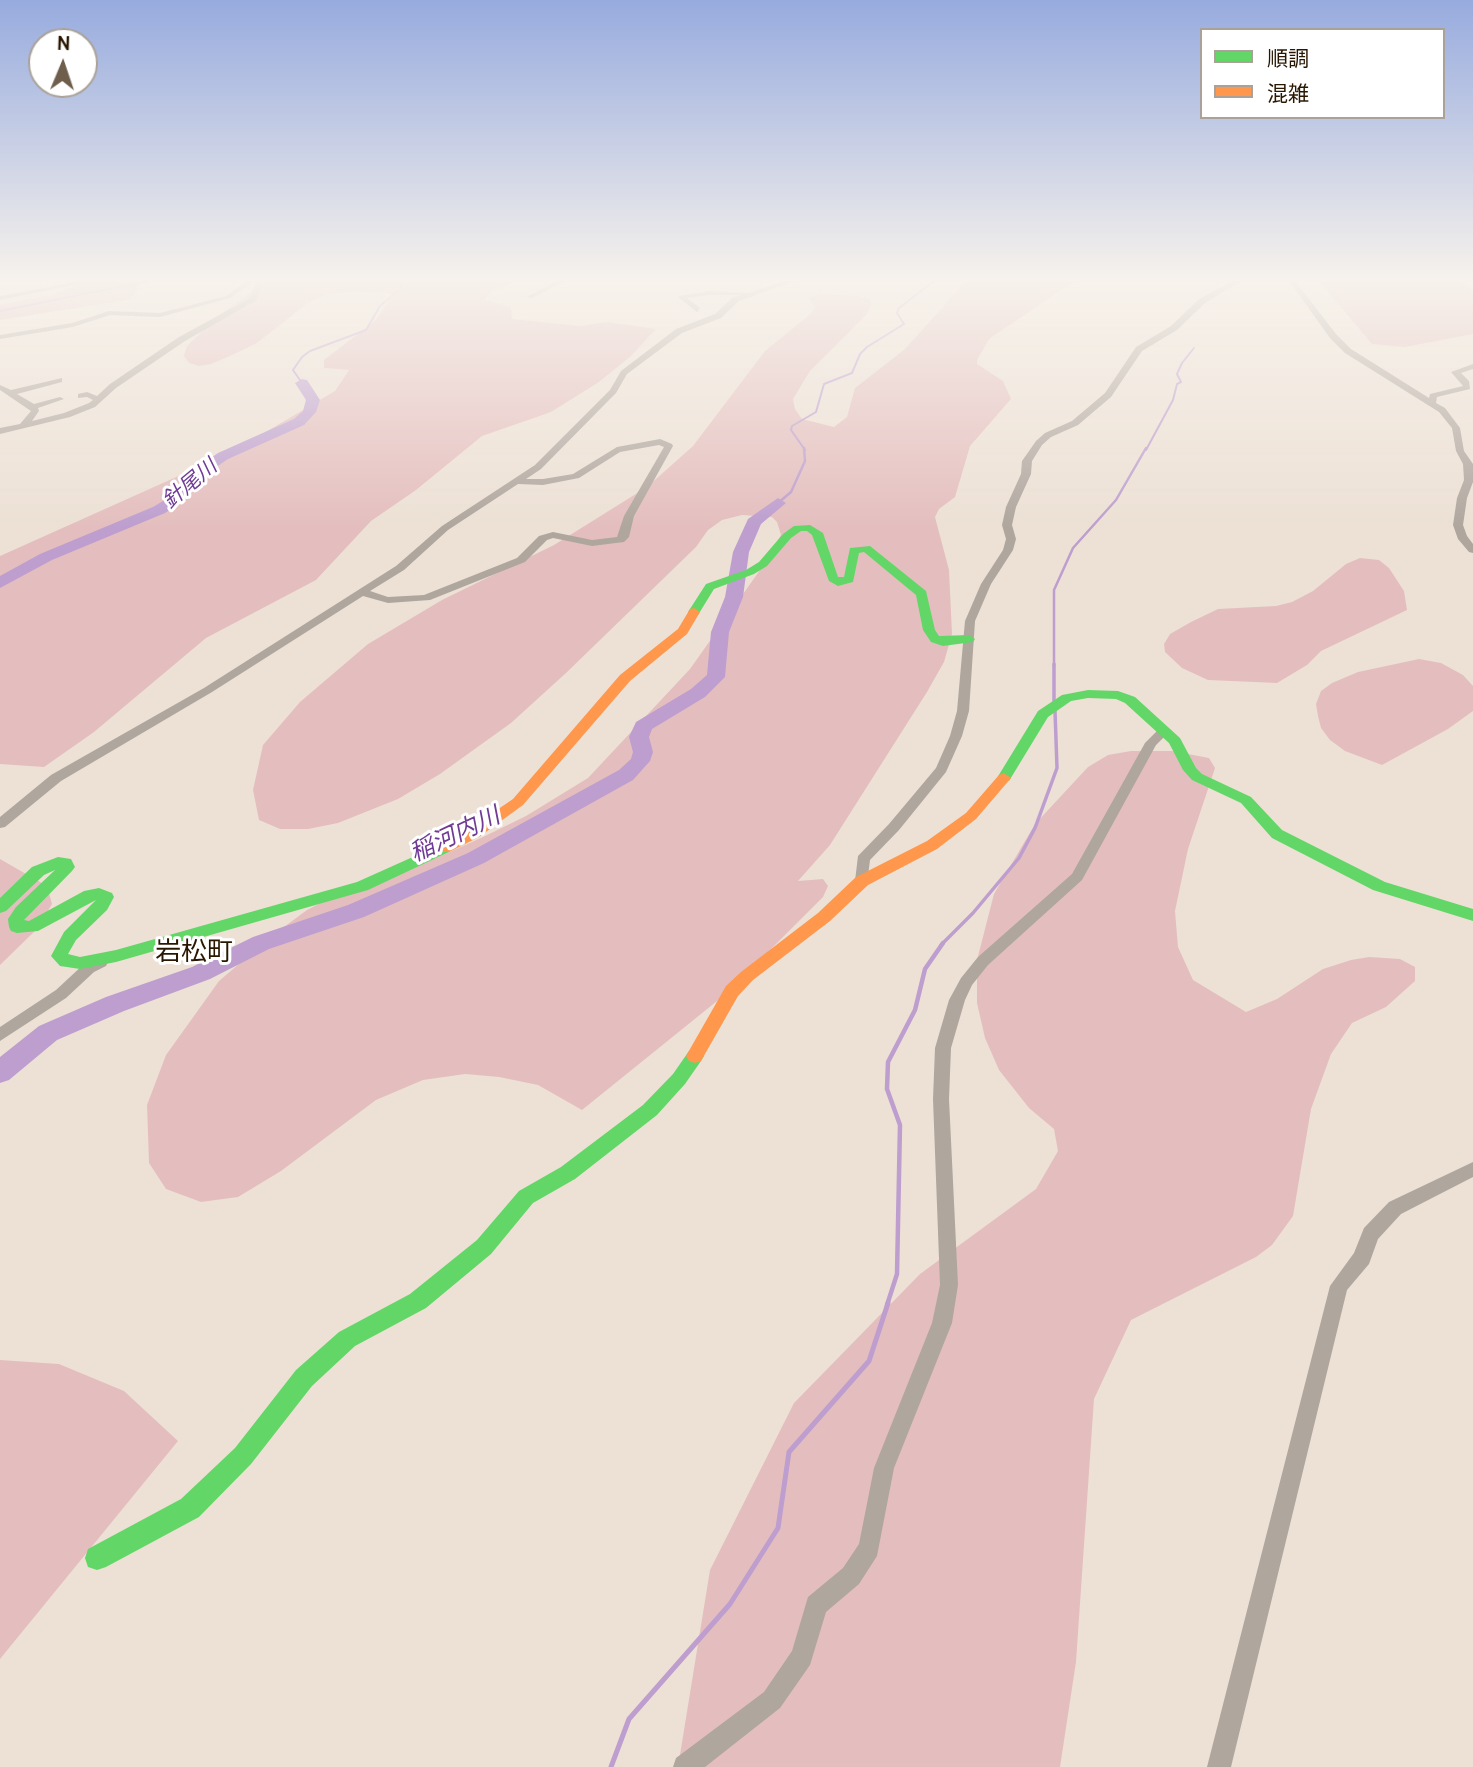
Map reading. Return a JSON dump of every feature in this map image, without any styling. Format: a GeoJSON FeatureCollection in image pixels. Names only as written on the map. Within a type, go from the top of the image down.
{"type":"FeatureCollection","features":[{"type":"Feature","properties":{"kind":"street"},"geometry":{"type":"LineString","coordinates":[[0,431],[67,415],[100,400],[113,386],[145,363]]}},
{"type":"Feature","properties":{"kind":"street"},"geometry":{"type":"LineString","coordinates":[[0,824],[56,778],[88,757],[208,690],[364,593],[400,568],[445,528],[519,482],[538,467],[613,391],[624,373],[636,363]]}},
{"type":"Feature","properties":{"kind":"street"},"geometry":{"type":"LineString","coordinates":[[862,881],[863,859],[894,827],[942,769],[956,736],[963,711],[970,621],[986,584],[1008,550],[1010,540],[1007,525],[1011,507],[1026,474],[1027,461],[1048,435],[1075,423],[1108,395],[1129,363]]}},
{"type":"Feature","properties":{"kind":"street"},"geometry":{"type":"LineString","coordinates":[[1368,363],[1442,410],[1456,428],[1460,450],[1468,464],[1469,480],[1462,498],[1458,525],[1462,537],[1473,550]]}},
{"type":"Feature","properties":{"kind":"street"},"geometry":{"type":"LineString","coordinates":[[1432,403],[1433,396],[1467,387],[1465,381],[1455,372],[1473,366]]}},
{"type":"Feature","properties":{"kind":"street"},"geometry":{"type":"LineString","coordinates":[[10,393],[60,380]]}},
{"type":"Feature","properties":{"kind":"street"},"geometry":{"type":"LineString","coordinates":[[0,387],[33,407],[60,400]]}},
{"type":"Feature","properties":{"kind":"street"},"geometry":{"type":"LineString","coordinates":[[80,396],[87,394],[100,400]]}},
{"type":"Feature","properties":{"kind":"street"},"geometry":{"type":"LineString","coordinates":[[23,426],[35,411],[33,407]]}},
{"type":"Feature","properties":{"kind":"street"},"geometry":{"type":"LineString","coordinates":[[364,593],[388,600],[426,598],[521,560],[543,538],[553,535],[592,543],[620,540],[624,537],[629,516],[669,446],[660,442],[617,450],[576,476],[543,482],[519,482]]}},
{"type":"Feature","properties":{"kind":"street"},"geometry":{"type":"LineString","coordinates":[[0,907],[38,871],[58,862],[66,863],[67,867],[60,875],[22,911],[16,919],[17,927],[32,927],[67,906],[99,894],[106,897],[101,906],[70,936],[59,956],[66,962],[80,963],[116,956],[362,886],[474,833],[518,802],[625,678],[683,631],[710,587],[750,572],[763,564],[794,530],[810,528],[817,533],[833,579],[838,582],[849,580],[854,550],[866,548],[922,594],[929,630],[935,639],[943,642],[969,639]]}},
{"type":"Feature","properties":{"kind":"street"},"geometry":{"type":"LineString","coordinates":[[97,1558],[190,1508],[243,1456],[304,1378],[347,1339],[418,1301],[484,1247],[526,1197],[568,1173],[650,1110],[694,1057],[732,991],[747,976],[824,918],[862,881],[932,845],[971,816],[1000,785],[1043,714],[1067,698],[1118,695],[1130,700],[1165,730],[1197,776],[1246,800],[1277,834],[1379,886],[1473,915]]}},
{"type":"Feature","properties":{"kind":"street"},"geometry":{"type":"LineString","coordinates":[[685,1767],[772,1700],[802,1657],[816,1605],[851,1576],[869,1548],[884,1468],[942,1323],[950,1285],[941,1099],[943,1048],[957,1000],[966,982],[983,961],[1077,877],[1151,743],[1165,730]]}},
{"type":"Feature","properties":{"kind":"street"},"geometry":{"type":"LineString","coordinates":[[0,1035],[61,994],[89,968],[116,956]]}},
{"type":"Feature","properties":{"kind":"street"},"geometry":{"type":"LineString","coordinates":[[1219,1767],[1339,1286],[1362,1258],[1370,1234],[1395,1208],[1473,1169]]}},
{"type":"Feature","properties":{"kind":"shaded area"},"geometry":{"type":"Polygon","coordinates":[[[324,363],[622,363],[599,382],[551,412],[482,436],[416,490],[371,521],[316,580],[206,638],[94,732],[44,767],[0,764],[0,556],[232,452],[335,391],[349,370],[324,368],[324,363]]]}},
{"type":"Feature","properties":{"kind":"shaded area"},"geometry":{"type":"Polygon","coordinates":[[[756,363],[818,363],[793,399],[795,409],[802,419],[834,427],[847,417],[855,388],[887,363],[977,363],[1003,381],[1011,399],[970,446],[955,497],[939,509],[935,517],[949,570],[952,634],[944,662],[830,845],[798,881],[823,879],[828,886],[823,897],[727,993],[582,1110],[538,1085],[499,1077],[465,1074],[423,1080],[376,1100],[281,1171],[238,1197],[201,1202],[166,1189],[149,1163],[147,1105],[166,1055],[219,981],[307,910],[366,880],[427,862],[481,838],[526,816],[588,778],[690,669],[760,570],[781,535],[777,522],[772,517],[742,515],[722,520],[708,530],[696,547],[511,723],[440,774],[398,799],[338,823],[308,829],[280,829],[259,820],[253,790],[263,745],[300,702],[368,644],[442,600],[554,545],[647,487],[693,446],[756,363]]]}},
{"type":"Feature","properties":{"kind":"shaded area"},"geometry":{"type":"Polygon","coordinates":[[[1360,558],[1379,560],[1389,568],[1404,591],[1407,610],[1321,651],[1307,665],[1277,683],[1208,680],[1182,668],[1165,652],[1164,644],[1170,634],[1191,622],[1218,609],[1276,606],[1292,602],[1313,591],[1346,564],[1360,558]]]}},
{"type":"Feature","properties":{"kind":"shaded area"},"geometry":{"type":"Polygon","coordinates":[[[1419,659],[1441,663],[1463,675],[1473,686],[1473,711],[1448,729],[1382,765],[1345,751],[1330,740],[1321,728],[1318,716],[1316,704],[1321,691],[1358,672],[1419,659]]]}},
{"type":"Feature","properties":{"kind":"shaded area"},"geometry":{"type":"Polygon","coordinates":[[[1131,751],[1172,751],[1209,758],[1215,768],[1188,849],[1175,911],[1178,947],[1193,980],[1246,1012],[1277,999],[1323,969],[1351,960],[1369,957],[1400,959],[1415,967],[1415,981],[1386,1007],[1352,1023],[1331,1054],[1311,1109],[1293,1216],[1272,1245],[1256,1257],[1131,1320],[1094,1399],[1076,1662],[1060,1767],[678,1767],[710,1570],[794,1403],[920,1274],[1036,1189],[1058,1151],[1054,1129],[1029,1108],[999,1070],[985,1038],[977,1003],[977,960],[994,894],[1035,824],[1088,767],[1108,755],[1131,751]]]}},
{"type":"Feature","properties":{"kind":"shaded area"},"geometry":{"type":"Polygon","coordinates":[[[0,859],[47,886],[52,904],[38,928],[0,965],[0,859]]]}},
{"type":"Feature","properties":{"kind":"shaded area"},"geometry":{"type":"Polygon","coordinates":[[[0,1360],[59,1364],[124,1391],[178,1441],[0,1659],[0,1360]]]}},
{"type":"Feature","properties":{"kind":"waterway"},"geometry":{"type":"LineString","coordinates":[[298,363],[293,370],[302,383]]}},
{"type":"Feature","properties":{"kind":"waterway"},"geometry":{"type":"LineString","coordinates":[[804,449],[791,430],[792,426],[816,412],[824,384],[852,373],[856,363]]}},
{"type":"Feature","properties":{"kind":"waterway"},"geometry":{"type":"LineString","coordinates":[[1146,450],[1173,400],[1177,384],[1181,382],[1177,374],[1182,363]]}},
{"type":"Feature","properties":{"kind":"waterway","name":"針尾川"},"geometry":{"type":"LineString","coordinates":[[0,583],[46,557],[159,510],[178,498],[207,467],[223,456],[299,422],[309,412],[313,400],[302,383]]}},
{"type":"Feature","properties":{"kind":"waterway"},"geometry":{"type":"LineString","coordinates":[[1054,703],[1054,590],[1073,548],[1116,500],[1146,448]]}},
{"type":"Feature","properties":{"kind":"waterway"},"geometry":{"type":"LineString","coordinates":[[778,503],[791,492],[805,461],[804,449]]}},
{"type":"Feature","properties":{"kind":"waterway","name":"稲河内川"},"geometry":{"type":"LineString","coordinates":[[0,1072],[48,1033],[115,1004],[201,973],[261,943],[356,911],[476,858],[626,775],[640,761],[643,752],[639,737],[643,726],[698,693],[716,677],[720,632],[734,597],[741,552],[754,522],[778,503]]}},
{"type":"Feature","properties":{"kind":"waterway"},"geometry":{"type":"LineString","coordinates":[[943,943],[973,913],[1019,858],[1035,828],[1057,768],[1055,711]]}},
{"type":"Feature","properties":{"kind":"waterway"},"geometry":{"type":"LineString","coordinates":[[887,1305],[897,1274],[900,1125],[887,1089],[888,1062],[915,1010],[925,969],[943,943]]}},
{"type":"Feature","properties":{"kind":"waterway"},"geometry":{"type":"LineString","coordinates":[[611,1767],[629,1719],[730,1604],[778,1528],[789,1452],[869,1361],[888,1303]]}},
{"type":"Feature","properties":{"kind":"traffic: fast"},"geometry":{"type":"LineString","coordinates":[[694,612],[710,587],[750,572],[763,564],[787,536],[798,528],[810,528],[817,533],[833,579],[838,582],[849,580],[854,550],[866,548],[922,594],[929,630],[935,639],[943,642],[969,639]]}},
{"type":"Feature","properties":{"kind":"traffic: fast"},"geometry":{"type":"LineString","coordinates":[[1004,778],[1043,714],[1067,698],[1088,694],[1118,695],[1130,700],[1175,741],[1190,770],[1197,777],[1246,800],[1277,834],[1379,886],[1473,915]]}},
{"type":"Feature","properties":{"kind":"traffic: fast"},"geometry":{"type":"LineString","coordinates":[[0,907],[38,871],[58,862],[66,863],[67,867],[22,911],[16,919],[17,927],[32,927],[90,895],[99,894],[106,897],[101,906],[70,936],[59,956],[66,962],[80,963],[116,956],[362,886],[444,848]]}},
{"type":"Feature","properties":{"kind":"traffic: fast"},"geometry":{"type":"LineString","coordinates":[[97,1558],[190,1508],[243,1456],[304,1378],[347,1339],[418,1301],[484,1247],[526,1197],[568,1173],[650,1110],[679,1079],[695,1056]]}},
{"type":"Feature","properties":{"kind":"traffic: slow"},"geometry":{"type":"LineString","coordinates":[[444,848],[474,833],[518,802],[625,678],[683,631],[694,612]]}},
{"type":"Feature","properties":{"kind":"traffic: slow"},"geometry":{"type":"LineString","coordinates":[[695,1056],[732,991],[747,976],[824,917],[862,881],[932,845],[971,816],[1004,778]]}},
{"type":"Feature","properties":{"kind":"district","name":"岩松町"},"geometry":{"type":"Point","coordinates":[194,952]}}]}
